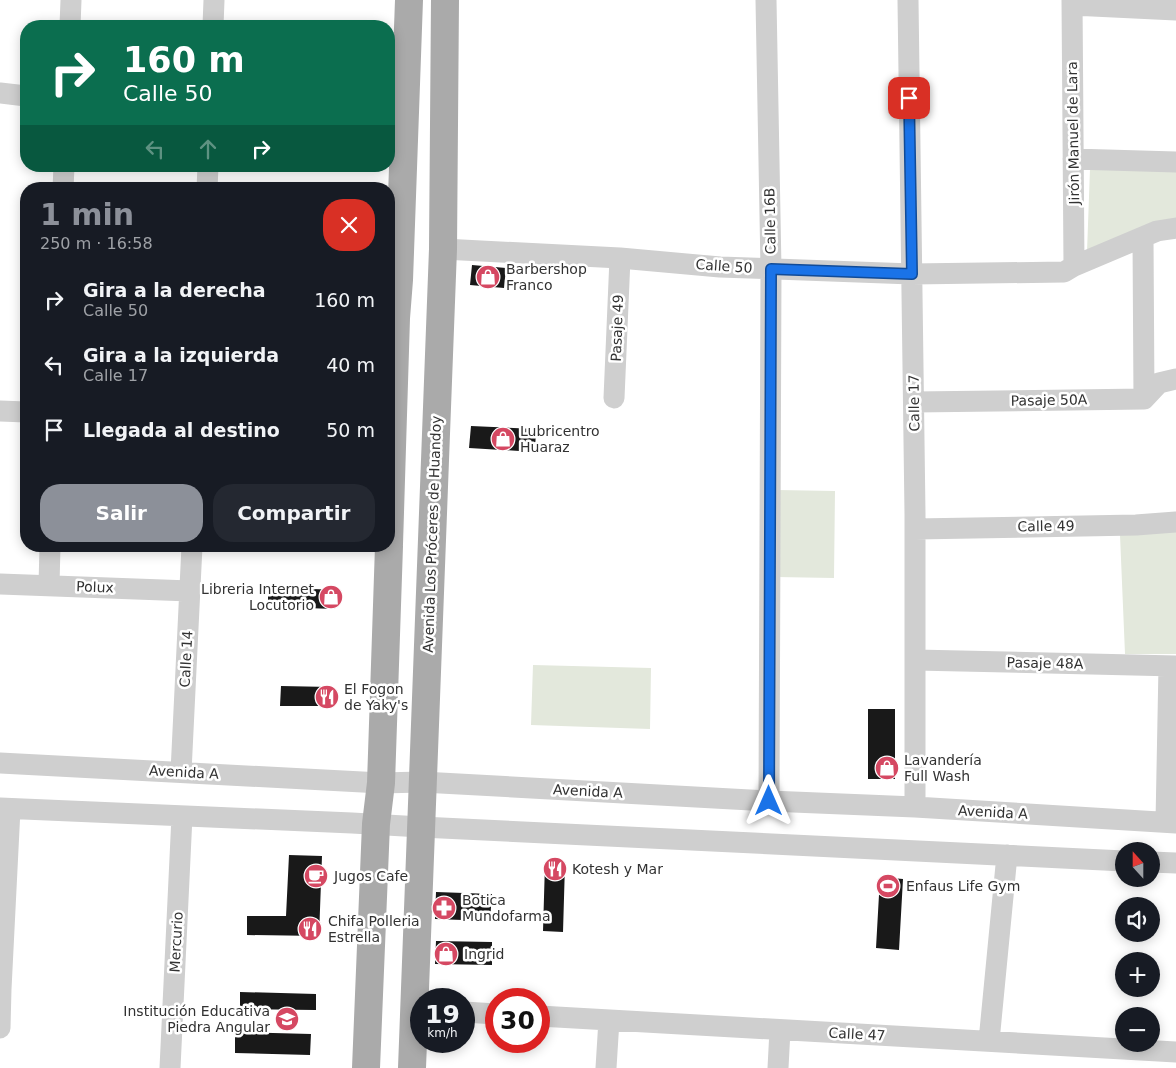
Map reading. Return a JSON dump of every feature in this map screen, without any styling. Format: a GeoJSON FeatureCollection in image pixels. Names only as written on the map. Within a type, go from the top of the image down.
{"type":"FeatureCollection","features":[{"type":"Feature","properties":{"kind":"main road"},"geometry":{"type":"LineString","coordinates":[[395,302],[399,280],[409,0]]}},
{"type":"Feature","properties":{"kind":"main road","name":"Avenida Los Próceres de Huandoy"},"geometry":{"type":"LineString","coordinates":[[418,988],[422,782],[443,249],[445,0]]}},
{"type":"Feature","properties":{"kind":"main road"},"geometry":{"type":"LineString","coordinates":[[366,1068],[376,824],[381,783],[389,552]]}},
{"type":"Feature","properties":{"kind":"main road","name":"Avenida Los Próceres de Huandoy"},"geometry":{"type":"LineString","coordinates":[[412,1068],[414,1053]]}},
{"type":"Feature","properties":{"kind":"street"},"geometry":{"type":"LineString","coordinates":[[70,20],[71,0]]}},
{"type":"Feature","properties":{"kind":"street"},"geometry":{"type":"LineString","coordinates":[[213,20],[214,0]]}},
{"type":"Feature","properties":{"kind":"street","name":"Calle 16B"},"geometry":{"type":"LineString","coordinates":[[766,0],[771,269],[769,801]]}},
{"type":"Feature","properties":{"kind":"street","name":"Calle 17"},"geometry":{"type":"LineString","coordinates":[[908,0],[914,402],[915,807]]}},
{"type":"Feature","properties":{"kind":"street"},"geometry":{"type":"LineString","coordinates":[[1072,3],[1176,10]]}},
{"type":"Feature","properties":{"kind":"street","name":"Jirón Manuel de Lara"},"geometry":{"type":"LineString","coordinates":[[1072,3],[1074,266]]}},
{"type":"Feature","properties":{"kind":"street"},"geometry":{"type":"LineString","coordinates":[[0,93],[20,95]]}},
{"type":"Feature","properties":{"kind":"street"},"geometry":{"type":"LineString","coordinates":[[1073,159],[1176,162]]}},
{"type":"Feature","properties":{"kind":"street","name":"Calle 50"},"geometry":{"type":"LineString","coordinates":[[443,249],[620,258],[720,267],[771,269],[912,274],[1064,272],[1157,231],[1176,228]]}},
{"type":"Feature","properties":{"kind":"street"},"geometry":{"type":"LineString","coordinates":[[1143,238],[1144,399]]}},
{"type":"Feature","properties":{"kind":"street","name":"Pasaje 49"},"geometry":{"type":"LineString","coordinates":[[614,398],[620,258]]}},
{"type":"Feature","properties":{"kind":"street"},"geometry":{"type":"LineString","coordinates":[[1144,399],[1159,383],[1176,379]]}},
{"type":"Feature","properties":{"kind":"street","name":"Pasaje 50A"},"geometry":{"type":"LineString","coordinates":[[914,402],[1144,399]]}},
{"type":"Feature","properties":{"kind":"street"},"geometry":{"type":"LineString","coordinates":[[0,411],[20,412]]}},
{"type":"Feature","properties":{"kind":"street","name":"Calle 49"},"geometry":{"type":"LineString","coordinates":[[915,529],[1136,525],[1176,522]]}},
{"type":"Feature","properties":{"kind":"street"},"geometry":{"type":"LineString","coordinates":[[49,585],[50,552]]}},
{"type":"Feature","properties":{"kind":"street","name":"Calle 14"},"geometry":{"type":"LineString","coordinates":[[181,772],[192,552]]}},
{"type":"Feature","properties":{"kind":"street","name":"Polux"},"geometry":{"type":"LineString","coordinates":[[0,584],[190,591]]}},
{"type":"Feature","properties":{"kind":"street","name":"Pasaje 48A"},"geometry":{"type":"LineString","coordinates":[[915,660],[1172,666]]}},
{"type":"Feature","properties":{"kind":"street"},"geometry":{"type":"LineString","coordinates":[[1171,822],[1172,666]]}},
{"type":"Feature","properties":{"kind":"street","name":"Avenida A"},"geometry":{"type":"LineString","coordinates":[[0,763],[381,783],[422,782],[1171,822]]}},
{"type":"Feature","properties":{"kind":"street"},"geometry":{"type":"LineString","coordinates":[[0,1028],[5,808],[376,824],[422,828],[1115,861]]}},
{"type":"Feature","properties":{"kind":"street","name":"Mercurio"},"geometry":{"type":"LineString","coordinates":[[170,1068],[182,816]]}},
{"type":"Feature","properties":{"kind":"street"},"geometry":{"type":"LineString","coordinates":[[989,1041],[1007,855]]}},
{"type":"Feature","properties":{"kind":"street"},"geometry":{"type":"LineString","coordinates":[[1160,862],[1176,863]]}},
{"type":"Feature","properties":{"kind":"street","name":"Calle 47"},"geometry":{"type":"LineString","coordinates":[[550,1017],[989,1041],[1174,1057]]}},
{"type":"Feature","properties":{"kind":"street"},"geometry":{"type":"LineString","coordinates":[[606,1068],[609,1020]]}},
{"type":"Feature","properties":{"kind":"street"},"geometry":{"type":"LineString","coordinates":[[778,1068],[780,1030]]}},
{"type":"Feature","properties":{"kind":"shaded area"},"geometry":{"type":"Polygon","coordinates":[[[1090,169],[1176,171],[1176,219],[1087,252],[1090,169]]]}},
{"type":"Feature","properties":{"kind":"shaded area"},"geometry":{"type":"Polygon","coordinates":[[[777,490],[835,491],[834,578],[776,577],[777,490]]]}},
{"type":"Feature","properties":{"kind":"shaded area"},"geometry":{"type":"Polygon","coordinates":[[[1176,530],[1176,654],[1125,654],[1120,535],[1176,530]]]}},
{"type":"Feature","properties":{"kind":"shaded area"},"geometry":{"type":"Polygon","coordinates":[[[533,665],[651,668],[650,729],[531,725],[533,665]]]}},
{"type":"Feature","properties":{"kind":"building","name":"Barbershop Franco"},"geometry":{"type":"Polygon","coordinates":[[[472,265],[506,268],[504,288],[470,285],[472,265]]]}},
{"type":"Feature","properties":{"kind":"building","name":"Lubricentro Huaraz"},"geometry":{"type":"Polygon","coordinates":[[[471,426],[536,429],[535,452],[469,448],[471,426]]]}},
{"type":"Feature","properties":{"kind":"building"},"geometry":{"type":"Polygon","coordinates":[[[268,587],[336,590],[335,609],[276,607],[276,601],[268,601],[268,587]]]}},
{"type":"Feature","properties":{"kind":"building"},"geometry":{"type":"Polygon","coordinates":[[[281,686],[331,687],[330,706],[280,706],[281,686]]]}},
{"type":"Feature","properties":{"kind":"building"},"geometry":{"type":"Polygon","coordinates":[[[868,709],[895,709],[895,779],[868,779],[868,709]]]}},
{"type":"Feature","properties":{"kind":"building"},"geometry":{"type":"Polygon","coordinates":[[[289,855],[322,856],[319,936],[247,935],[247,916],[286,916],[289,855]]]}},
{"type":"Feature","properties":{"kind":"building"},"geometry":{"type":"Polygon","coordinates":[[[545,863],[565,864],[563,932],[543,931],[545,863]]]}},
{"type":"Feature","properties":{"kind":"building"},"geometry":{"type":"Polygon","coordinates":[[[880,877],[903,879],[899,950],[876,948],[880,877]]]}},
{"type":"Feature","properties":{"kind":"building"},"geometry":{"type":"Polygon","coordinates":[[[436,892],[492,894],[490,921],[435,919],[436,892]]]}},
{"type":"Feature","properties":{"kind":"building"},"geometry":{"type":"Polygon","coordinates":[[[436,941],[492,942],[492,965],[435,964],[436,941]]]}},
{"type":"Feature","properties":{"kind":"building"},"geometry":{"type":"Polygon","coordinates":[[[240,992],[316,994],[316,1010],[240,1009],[240,992]]]}},
{"type":"Feature","properties":{"kind":"building"},"geometry":{"type":"Polygon","coordinates":[[[235,1032],[311,1034],[310,1055],[235,1053],[235,1032]]]}},
{"type":"Feature","properties":{"kind":"place","name":"Barbershop Franco"},"geometry":{"type":"Point","coordinates":[488,277]}},
{"type":"Feature","properties":{"kind":"place","name":"Lubricentro Huaraz"},"geometry":{"type":"Point","coordinates":[503,439]}},
{"type":"Feature","properties":{"kind":"place","name":"Libreria Internet Locutorio"},"geometry":{"type":"Point","coordinates":[331,597]}},
{"type":"Feature","properties":{"kind":"place","name":"El Fogon de Yaky's"},"geometry":{"type":"Point","coordinates":[327,697]}},
{"type":"Feature","properties":{"kind":"place","name":"Lavandería Full Wash"},"geometry":{"type":"Point","coordinates":[887,768]}},
{"type":"Feature","properties":{"kind":"place","name":"Kotesh y Mar"},"geometry":{"type":"Point","coordinates":[555,869]}},
{"type":"Feature","properties":{"kind":"place","name":"Jugos Cafe"},"geometry":{"type":"Point","coordinates":[316,876]}},
{"type":"Feature","properties":{"kind":"place","name":"Enfaus Life Gym"},"geometry":{"type":"Point","coordinates":[888,886]}},
{"type":"Feature","properties":{"kind":"place","name":"Botica Mundofarma"},"geometry":{"type":"Point","coordinates":[444,908]}},
{"type":"Feature","properties":{"kind":"place","name":"Chifa Polleria Estrella"},"geometry":{"type":"Point","coordinates":[310,929]}},
{"type":"Feature","properties":{"kind":"place","name":"Ingrid"},"geometry":{"type":"Point","coordinates":[446,954]}},
{"type":"Feature","properties":{"kind":"place","name":"Institución Educativa Piedra Angular"},"geometry":{"type":"Point","coordinates":[287,1019]}},
{"type":"Feature","properties":{"kind":"route"},"geometry":{"type":"LineString","coordinates":[[769,801],[771,269],[912,274],[909,98]]}}]}
